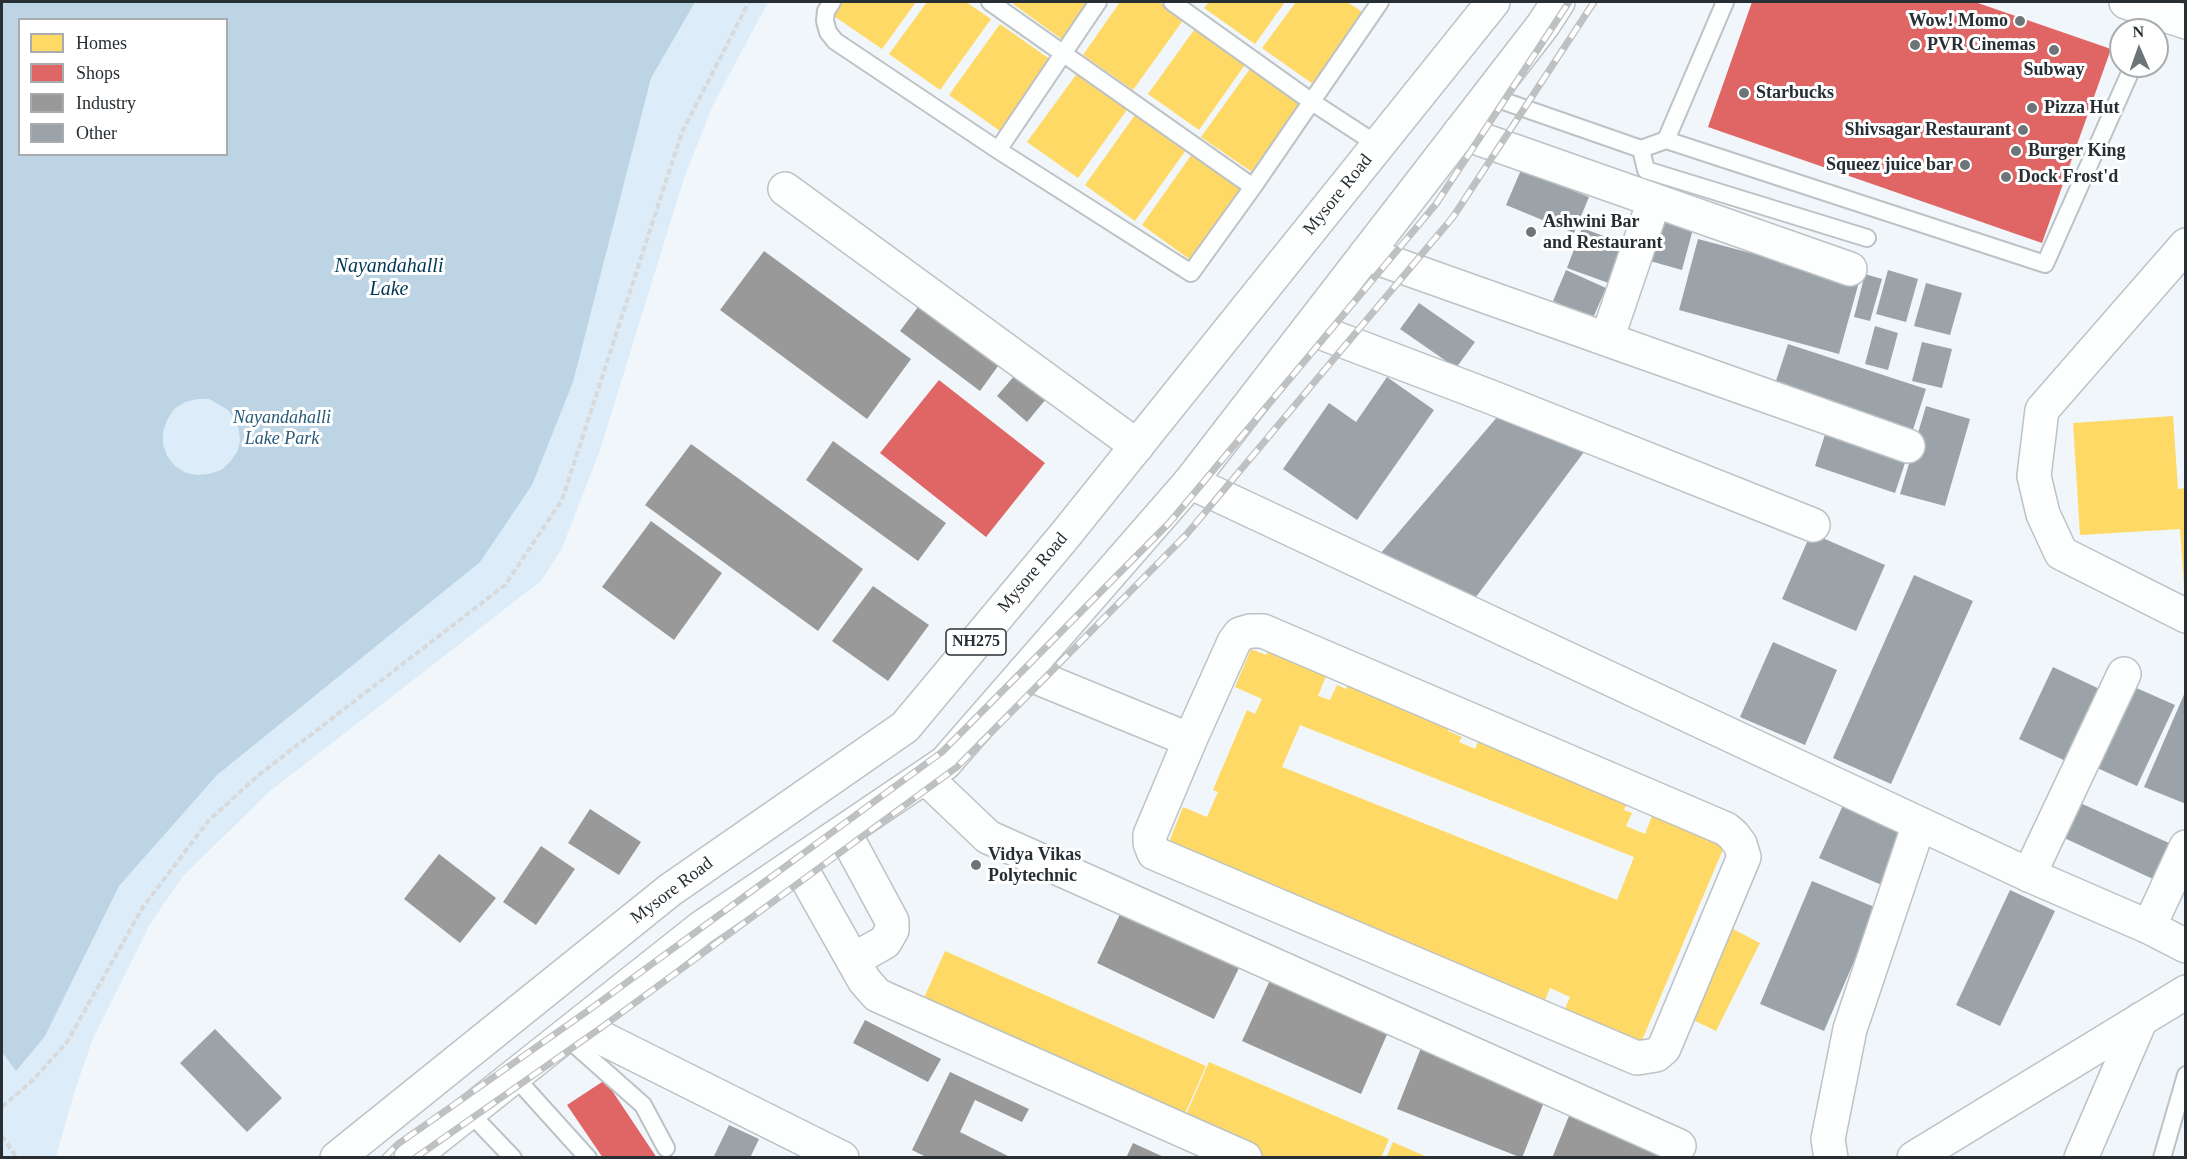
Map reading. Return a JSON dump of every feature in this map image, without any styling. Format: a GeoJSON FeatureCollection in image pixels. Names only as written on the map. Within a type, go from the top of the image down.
{"type":"FeatureCollection","features":[{"type":"Feature","properties":{"kind":"main road","name":"Mysore Road"},"geometry":{"type":"LineString","coordinates":[[338,1157],[670,890],[905,727],[1066,534],[1493,2]]}},
{"type":"Feature","properties":{"kind":"main road"},"geometry":{"type":"LineString","coordinates":[[411,1158],[701,928],[945,763],[1190,482],[1489,96],[1558,2]]}},
{"type":"Feature","properties":{"kind":"main road"},"geometry":{"type":"LineString","coordinates":[[2143,14],[2186,22]]}},
{"type":"Feature","properties":{"kind":"main road"},"geometry":{"type":"LineString","coordinates":[[1460,132],[1851,269]]}},
{"type":"Feature","properties":{"kind":"main road"},"geometry":{"type":"LineString","coordinates":[[785,189],[1137,446]]}},
{"type":"Feature","properties":{"kind":"main road"},"geometry":{"type":"LineString","coordinates":[[1607,339],[1654,201]]}},
{"type":"Feature","properties":{"kind":"main road"},"geometry":{"type":"LineString","coordinates":[[2186,245],[2042,410],[2034,476],[2043,514],[2061,554],[2186,616]]}},
{"type":"Feature","properties":{"kind":"main road"},"geometry":{"type":"LineString","coordinates":[[1366,254],[1908,446]]}},
{"type":"Feature","properties":{"kind":"main road"},"geometry":{"type":"LineString","coordinates":[[1308,328],[1491,397],[1813,525]]}},
{"type":"Feature","properties":{"kind":"main road"},"geometry":{"type":"LineString","coordinates":[[1190,482],[1919,824],[2149,927],[2186,946]]}},
{"type":"Feature","properties":{"kind":"main road"},"geometry":{"type":"LineString","coordinates":[[1250,631],[1263,632],[1726,829],[1740,844],[1744,857],[1664,1048],[1656,1055],[1637,1058],[1154,853],[1150,835],[1190,740],[1234,642],[1240,634],[1250,631]]}},
{"type":"Feature","properties":{"kind":"main road"},"geometry":{"type":"LineString","coordinates":[[1024,672],[1190,740]]}},
{"type":"Feature","properties":{"kind":"main road"},"geometry":{"type":"LineString","coordinates":[[2029,875],[2124,674]]}},
{"type":"Feature","properties":{"kind":"main road"},"geometry":{"type":"LineString","coordinates":[[925,777],[988,837],[1679,1146]]}},
{"type":"Feature","properties":{"kind":"main road"},"geometry":{"type":"LineString","coordinates":[[1831,1158],[1828,1139],[1850,1029],[1919,824]]}},
{"type":"Feature","properties":{"kind":"main road"},"geometry":{"type":"LineString","coordinates":[[844,832],[891,921],[892,930],[885,942],[853,960]]}},
{"type":"Feature","properties":{"kind":"main road"},"geometry":{"type":"LineString","coordinates":[[2149,927],[2186,847]]}},
{"type":"Feature","properties":{"kind":"main road"},"geometry":{"type":"LineString","coordinates":[[798,863],[869,987],[877,994],[1245,1158]]}},
{"type":"Feature","properties":{"kind":"main road"},"geometry":{"type":"LineString","coordinates":[[1914,1158],[2186,992]]}},
{"type":"Feature","properties":{"kind":"main road"},"geometry":{"type":"LineString","coordinates":[[2081,1158],[2141,1019]]}},
{"type":"Feature","properties":{"kind":"main road"},"geometry":{"type":"LineString","coordinates":[[571,1031],[842,1158]]}},
{"type":"Feature","properties":{"kind":"lane"},"geometry":{"type":"LineString","coordinates":[[832,2],[826,11],[825,21],[828,32],[836,41],[998,150],[1191,273],[1312,102],[1372,4]]}},
{"type":"Feature","properties":{"kind":"lane"},"geometry":{"type":"LineString","coordinates":[[990,2],[1253,186]]}},
{"type":"Feature","properties":{"kind":"lane"},"geometry":{"type":"LineString","coordinates":[[998,150],[1098,2]]}},
{"type":"Feature","properties":{"kind":"lane"},"geometry":{"type":"LineString","coordinates":[[1172,2],[1312,102],[1378,145]]}},
{"type":"Feature","properties":{"kind":"lane"},"geometry":{"type":"LineString","coordinates":[[1666,140],[1725,2]]}},
{"type":"Feature","properties":{"kind":"lane"},"geometry":{"type":"LineString","coordinates":[[1489,96],[1641,149],[1666,140],[2045,264],[2128,78]]}},
{"type":"Feature","properties":{"kind":"lane"},"geometry":{"type":"LineString","coordinates":[[1641,149],[1646,170],[1867,238]]}},
{"type":"Feature","properties":{"kind":"lane"},"geometry":{"type":"LineString","coordinates":[[571,1031],[643,1106],[666,1148]]}},
{"type":"Feature","properties":{"kind":"lane"},"geometry":{"type":"LineString","coordinates":[[2162,1158],[2186,1075]]}},
{"type":"Feature","properties":{"kind":"lane"},"geometry":{"type":"LineString","coordinates":[[514,1076],[588,1158]]}},
{"type":"Feature","properties":{"kind":"lane"},"geometry":{"type":"LineString","coordinates":[[469,1112],[513,1158]]}},
{"type":"Feature","properties":{"kind":"path"},"geometry":{"type":"LineString","coordinates":[[2,1107],[33,1080],[67,1042],[143,907],[209,820],[260,774],[505,585],[561,500],[682,132],[749,2]]}},
{"type":"Feature","properties":{"kind":"path"},"geometry":{"type":"LineString","coordinates":[[2,1136],[17,1158]]}},
{"type":"Feature","properties":{"kind":"green space","name":"Nayandahalli Lake"},"geometry":{"type":"Polygon","coordinates":[[[2,2],[768,2],[713,105],[684,178],[600,450],[562,548],[541,581],[270,791],[183,876],[150,924],[93,1038],[74,1093],[56,1157],[2,1158],[2,2]]]}},
{"type":"Feature","properties":{"kind":"water","name":"Nayandahalli Lake"},"geometry":{"type":"Polygon","coordinates":[[[6,2],[695,2],[651,78],[573,382],[532,485],[480,562],[217,775],[119,886],[45,1036],[16,1071],[2,1052],[2,4],[6,2]],[[209,399],[185,402],[174,409],[163,432],[163,444],[167,456],[175,466],[186,473],[209,474],[221,470],[237,452],[240,442],[235,420],[228,410],[209,399]]]}},
{"type":"Feature","properties":{"kind":"building: Homes"},"geometry":{"type":"Polygon","coordinates":[[[840,2],[916,2],[882,49],[831,14],[840,2]]]}},
{"type":"Feature","properties":{"kind":"building: Homes"},"geometry":{"type":"Polygon","coordinates":[[[927,2],[966,2],[991,19],[940,90],[889,54],[927,2]]]}},
{"type":"Feature","properties":{"kind":"building: Homes"},"geometry":{"type":"Polygon","coordinates":[[[1015,2],[1091,2],[1063,40],[1013,4],[1015,2]]]}},
{"type":"Feature","properties":{"kind":"building: Homes"},"geometry":{"type":"Polygon","coordinates":[[[1120,2],[1159,2],[1184,19],[1133,90],[1083,55],[1120,2]]]}},
{"type":"Feature","properties":{"kind":"building: Homes"},"geometry":{"type":"Polygon","coordinates":[[[1209,2],[1285,2],[1255,44],[1204,8],[1209,2]]]}},
{"type":"Feature","properties":{"kind":"building: Homes"},"geometry":{"type":"Polygon","coordinates":[[[1296,2],[1347,2],[1364,13],[1313,84],[1262,48],[1296,2]]]}},
{"type":"Feature","properties":{"kind":"building: Homes"},"geometry":{"type":"Polygon","coordinates":[[[1199,23],[1249,59],[1199,130],[1148,94],[1199,23]]]}},
{"type":"Feature","properties":{"kind":"building: Homes"},"geometry":{"type":"Polygon","coordinates":[[[1000,24],[1051,60],[1000,131],[949,95],[1000,24]]]}},
{"type":"Feature","properties":{"kind":"building: Homes"},"geometry":{"type":"Polygon","coordinates":[[[1252,66],[1303,102],[1252,172],[1201,137],[1252,66]]]}},
{"type":"Feature","properties":{"kind":"building: Homes"},"geometry":{"type":"Polygon","coordinates":[[[1078,72],[1129,107],[1078,178],[1027,142],[1078,72]]]}},
{"type":"Feature","properties":{"kind":"building: Homes"},"geometry":{"type":"Polygon","coordinates":[[[1135,115],[1186,150],[1135,221],[1085,185],[1135,115]]]}},
{"type":"Feature","properties":{"kind":"building: Homes"},"geometry":{"type":"Polygon","coordinates":[[[1192,154],[1243,190],[1192,261],[1142,225],[1192,154]]]}},
{"type":"Feature","properties":{"kind":"building: Homes"},"geometry":{"type":"Polygon","coordinates":[[[2173,416],[2178,489],[2186,488],[2186,585],[2184,585],[2180,529],[2080,535],[2073,423],[2173,416]]]}},
{"type":"Feature","properties":{"kind":"building: Homes"},"geometry":{"type":"Polygon","coordinates":[[[1251,649],[1266,655],[1268,651],[1312,670],[1328,671],[1318,696],[1330,700],[1337,685],[1346,689],[1348,685],[1449,728],[1448,731],[1462,737],[1459,742],[1475,749],[1482,731],[1613,792],[1611,799],[1626,805],[1624,810],[1632,813],[1626,826],[1645,834],[1652,816],[1724,847],[1640,1045],[1563,1013],[1570,997],[1550,988],[1543,1005],[1260,886],[1262,880],[1237,870],[1235,875],[1167,847],[1183,807],[1207,817],[1218,792],[1213,790],[1247,710],[1255,714],[1262,699],[1235,687],[1251,649]],[[1300,725],[1282,767],[1617,900],[1634,857],[1300,725]]]}},
{"type":"Feature","properties":{"kind":"building: Homes"},"geometry":{"type":"Polygon","coordinates":[[[1727,926],[1760,943],[1716,1031],[1683,1015],[1727,926]]]}},
{"type":"Feature","properties":{"kind":"building: Homes"},"geometry":{"type":"Polygon","coordinates":[[[945,951],[1206,1066],[1184,1116],[922,1002],[945,951]]]}},
{"type":"Feature","properties":{"kind":"building: Homes"},"geometry":{"type":"Polygon","coordinates":[[[1209,1062],[1389,1139],[1381,1158],[1259,1158],[1182,1124],[1209,1062]]]}},
{"type":"Feature","properties":{"kind":"building: Homes"},"geometry":{"type":"Polygon","coordinates":[[[1393,1142],[1429,1158],[1386,1158],[1393,1142]]]}},
{"type":"Feature","properties":{"kind":"building: Shops"},"geometry":{"type":"Polygon","coordinates":[[[1752,2],[1975,2],[2109,48],[2109,55],[2042,243],[1708,127],[1752,2]]]}},
{"type":"Feature","properties":{"kind":"building: Shops"},"geometry":{"type":"Polygon","coordinates":[[[939,380],[1045,463],[986,537],[880,453],[939,380]]]}},
{"type":"Feature","properties":{"kind":"building: Shops"},"geometry":{"type":"Polygon","coordinates":[[[605,1080],[657,1158],[603,1158],[567,1105],[605,1080]]]}},
{"type":"Feature","properties":{"kind":"building: Industry"},"geometry":{"type":"Polygon","coordinates":[[[764,251],[911,359],[867,419],[720,310],[764,251]]]}},
{"type":"Feature","properties":{"kind":"building: Industry"},"geometry":{"type":"Polygon","coordinates":[[[921,303],[1001,362],[980,391],[900,331],[921,303]]]}},
{"type":"Feature","properties":{"kind":"building: Industry"},"geometry":{"type":"Polygon","coordinates":[[[1022,367],[1051,393],[1027,422],[997,396],[1022,367]]]}},
{"type":"Feature","properties":{"kind":"building: Industry"},"geometry":{"type":"Polygon","coordinates":[[[833,441],[946,523],[918,561],[806,480],[833,441]]]}},
{"type":"Feature","properties":{"kind":"building: Industry"},"geometry":{"type":"Polygon","coordinates":[[[691,444],[863,569],[818,631],[645,505],[691,444]]]}},
{"type":"Feature","properties":{"kind":"building: Industry"},"geometry":{"type":"Polygon","coordinates":[[[651,521],[722,573],[674,640],[602,587],[651,521]]]}},
{"type":"Feature","properties":{"kind":"building: Industry"},"geometry":{"type":"Polygon","coordinates":[[[873,586],[929,625],[888,681],[832,641],[873,586]]]}},
{"type":"Feature","properties":{"kind":"building: Industry"},"geometry":{"type":"Polygon","coordinates":[[[590,809],[641,842],[619,875],[568,843],[590,809]]]}},
{"type":"Feature","properties":{"kind":"building: Industry"},"geometry":{"type":"Polygon","coordinates":[[[541,846],[575,869],[536,925],[503,902],[541,846]]]}},
{"type":"Feature","properties":{"kind":"building: Industry"},"geometry":{"type":"Polygon","coordinates":[[[439,854],[496,898],[460,943],[404,899],[439,854]]]}},
{"type":"Feature","properties":{"kind":"building: Industry"},"geometry":{"type":"Polygon","coordinates":[[[1121,912],[1239,968],[1214,1019],[1097,963],[1121,912]]]}},
{"type":"Feature","properties":{"kind":"building: Industry"},"geometry":{"type":"Polygon","coordinates":[[[1271,978],[1389,1030],[1361,1094],[1242,1041],[1271,978]]]}},
{"type":"Feature","properties":{"kind":"building: Industry"},"geometry":{"type":"Polygon","coordinates":[[[865,1020],[941,1059],[928,1082],[853,1043],[865,1020]]]}},
{"type":"Feature","properties":{"kind":"building: Industry"},"geometry":{"type":"Polygon","coordinates":[[[1421,1048],[1546,1097],[1522,1158],[1397,1109],[1421,1048]]]}},
{"type":"Feature","properties":{"kind":"building: Industry"},"geometry":{"type":"Polygon","coordinates":[[[950,1072],[1029,1109],[1022,1122],[975,1100],[960,1132],[1012,1158],[928,1158],[912,1150],[950,1072]]]}},
{"type":"Feature","properties":{"kind":"building: Industry"},"geometry":{"type":"Polygon","coordinates":[[[1571,1111],[1689,1158],[1552,1158],[1571,1111]]]}},
{"type":"Feature","properties":{"kind":"building: Industry"},"geometry":{"type":"Polygon","coordinates":[[[1133,1143],[1166,1158],[1126,1158],[1133,1143]]]}},
{"type":"Feature","properties":{"kind":"building: Other"},"geometry":{"type":"Polygon","coordinates":[[[1521,170],[1589,197],[1574,233],[1506,205],[1521,170]]]}},
{"type":"Feature","properties":{"kind":"building: Other"},"geometry":{"type":"Polygon","coordinates":[[[1654,219],[1693,229],[1682,270],[1643,259],[1654,219]]]}},
{"type":"Feature","properties":{"kind":"building: Other"},"geometry":{"type":"Polygon","coordinates":[[[1582,228],[1628,245],[1614,285],[1567,268],[1582,228]]]}},
{"type":"Feature","properties":{"kind":"building: Other"},"geometry":{"type":"Polygon","coordinates":[[[1698,239],[1859,282],[1839,354],[1679,310],[1698,239]]]}},
{"type":"Feature","properties":{"kind":"building: Other"},"geometry":{"type":"Polygon","coordinates":[[[1566,270],[1606,288],[1593,318],[1553,301],[1566,270]]]}},
{"type":"Feature","properties":{"kind":"building: Other"},"geometry":{"type":"Polygon","coordinates":[[[1888,270],[1918,279],[1906,322],[1876,314],[1888,270]]]}},
{"type":"Feature","properties":{"kind":"building: Other"},"geometry":{"type":"Polygon","coordinates":[[[1865,274],[1882,279],[1870,321],[1854,317],[1865,274]]]}},
{"type":"Feature","properties":{"kind":"building: Other"},"geometry":{"type":"Polygon","coordinates":[[[1926,283],[1962,293],[1950,335],[1914,326],[1926,283]]]}},
{"type":"Feature","properties":{"kind":"building: Other"},"geometry":{"type":"Polygon","coordinates":[[[1419,303],[1475,342],[1456,368],[1400,329],[1419,303]]]}},
{"type":"Feature","properties":{"kind":"building: Other"},"geometry":{"type":"Polygon","coordinates":[[[1875,326],[1898,333],[1888,370],[1865,364],[1875,326]]]}},
{"type":"Feature","properties":{"kind":"building: Other"},"geometry":{"type":"Polygon","coordinates":[[[1922,342],[1952,349],[1942,388],[1912,381],[1922,342]]]}},
{"type":"Feature","properties":{"kind":"building: Other"},"geometry":{"type":"Polygon","coordinates":[[[1788,344],[1926,389],[1911,436],[1773,390],[1788,344]]]}},
{"type":"Feature","properties":{"kind":"building: Other"},"geometry":{"type":"Polygon","coordinates":[[[1387,377],[1434,410],[1357,520],[1283,469],[1329,403],[1356,422],[1387,377]]]}},
{"type":"Feature","properties":{"kind":"building: Other"},"geometry":{"type":"Polygon","coordinates":[[[1926,406],[1970,419],[1945,506],[1900,494],[1926,406]]]}},
{"type":"Feature","properties":{"kind":"building: Other"},"geometry":{"type":"Polygon","coordinates":[[[1504,409],[1544,423],[1584,452],[1476,597],[1380,554],[1504,409]]]}},
{"type":"Feature","properties":{"kind":"building: Other"},"geometry":{"type":"Polygon","coordinates":[[[1827,428],[1908,454],[1895,493],[1815,466],[1827,428]]]}},
{"type":"Feature","properties":{"kind":"building: Other"},"geometry":{"type":"Polygon","coordinates":[[[1811,533],[1885,565],[1856,631],[1782,599],[1811,533]]]}},
{"type":"Feature","properties":{"kind":"building: Other"},"geometry":{"type":"Polygon","coordinates":[[[1914,575],[1973,601],[1891,784],[1833,758],[1914,575]]]}},
{"type":"Feature","properties":{"kind":"building: Other"},"geometry":{"type":"Polygon","coordinates":[[[1773,642],[1837,670],[1805,745],[1740,717],[1773,642]]]}},
{"type":"Feature","properties":{"kind":"building: Other"},"geometry":{"type":"Polygon","coordinates":[[[2053,667],[2106,692],[2072,764],[2019,739],[2053,667]]]}},
{"type":"Feature","properties":{"kind":"building: Other"},"geometry":{"type":"Polygon","coordinates":[[[2132,686],[2175,705],[2137,786],[2095,767],[2132,686]]]}},
{"type":"Feature","properties":{"kind":"building: Other"},"geometry":{"type":"Polygon","coordinates":[[[2186,690],[2186,804],[2144,787],[2186,690]]]}},
{"type":"Feature","properties":{"kind":"building: Other"},"geometry":{"type":"Polygon","coordinates":[[[2078,802],[2169,843],[2153,879],[2062,837],[2078,802]]]}},
{"type":"Feature","properties":{"kind":"building: Other"},"geometry":{"type":"Polygon","coordinates":[[[1844,803],[1908,831],[1884,886],[1819,858],[1844,803]]]}},
{"type":"Feature","properties":{"kind":"building: Other"},"geometry":{"type":"Polygon","coordinates":[[[1812,881],[1877,908],[1824,1031],[1760,1004],[1812,881]]]}},
{"type":"Feature","properties":{"kind":"building: Other"},"geometry":{"type":"Polygon","coordinates":[[[2010,890],[2055,911],[2000,1026],[1956,1005],[2010,890]]]}},
{"type":"Feature","properties":{"kind":"building: Other"},"geometry":{"type":"Polygon","coordinates":[[[215,1029],[282,1098],[247,1132],[180,1063],[215,1029]]]}},
{"type":"Feature","properties":{"kind":"building: Other"},"geometry":{"type":"Polygon","coordinates":[[[729,1125],[759,1139],[750,1158],[713,1158],[729,1125]]]}},
{"type":"Feature","properties":{"kind":"railway"},"geometry":{"type":"LineString","coordinates":[[384,1158],[398,1144],[589,1010],[942,752],[1170,522],[1436,204],[1569,2]]}},
{"type":"Feature","properties":{"kind":"railway"},"geometry":{"type":"LineString","coordinates":[[415,1158],[602,1027],[957,767],[1186,535],[1453,217],[1594,2]]}},
{"type":"Feature","properties":{"kind":"place","name":"Wow! Momo"},"geometry":{"type":"Point","coordinates":[2020,21]}},
{"type":"Feature","properties":{"kind":"place","name":"PVR Cinemas"},"geometry":{"type":"Point","coordinates":[1915,45]}},
{"type":"Feature","properties":{"kind":"place","name":"Subway"},"geometry":{"type":"Point","coordinates":[2054,50]}},
{"type":"Feature","properties":{"kind":"place","name":"Starbucks"},"geometry":{"type":"Point","coordinates":[1744,93]}},
{"type":"Feature","properties":{"kind":"place","name":"Pizza Hut"},"geometry":{"type":"Point","coordinates":[2032,108]}},
{"type":"Feature","properties":{"kind":"place","name":"Shivsagar Restaurant"},"geometry":{"type":"Point","coordinates":[2023,130]}},
{"type":"Feature","properties":{"kind":"place","name":"Burger King"},"geometry":{"type":"Point","coordinates":[2016,151]}},
{"type":"Feature","properties":{"kind":"place","name":"Squeez juice bar"},"geometry":{"type":"Point","coordinates":[1965,165]}},
{"type":"Feature","properties":{"kind":"place","name":"Dock Frost'd"},"geometry":{"type":"Point","coordinates":[2006,177]}},
{"type":"Feature","properties":{"kind":"place","name":"Ashwini Bar and Restaurant"},"geometry":{"type":"Point","coordinates":[1531,232]}},
{"type":"Feature","properties":{"kind":"place","name":"Vidya Vikas Polytechnic"},"geometry":{"type":"Point","coordinates":[976,865]}},
{"type":"Feature","properties":{"kind":"park label","name":"Nayandahalli Lake Park"},"geometry":{"type":"Point","coordinates":[282,428]}}]}
